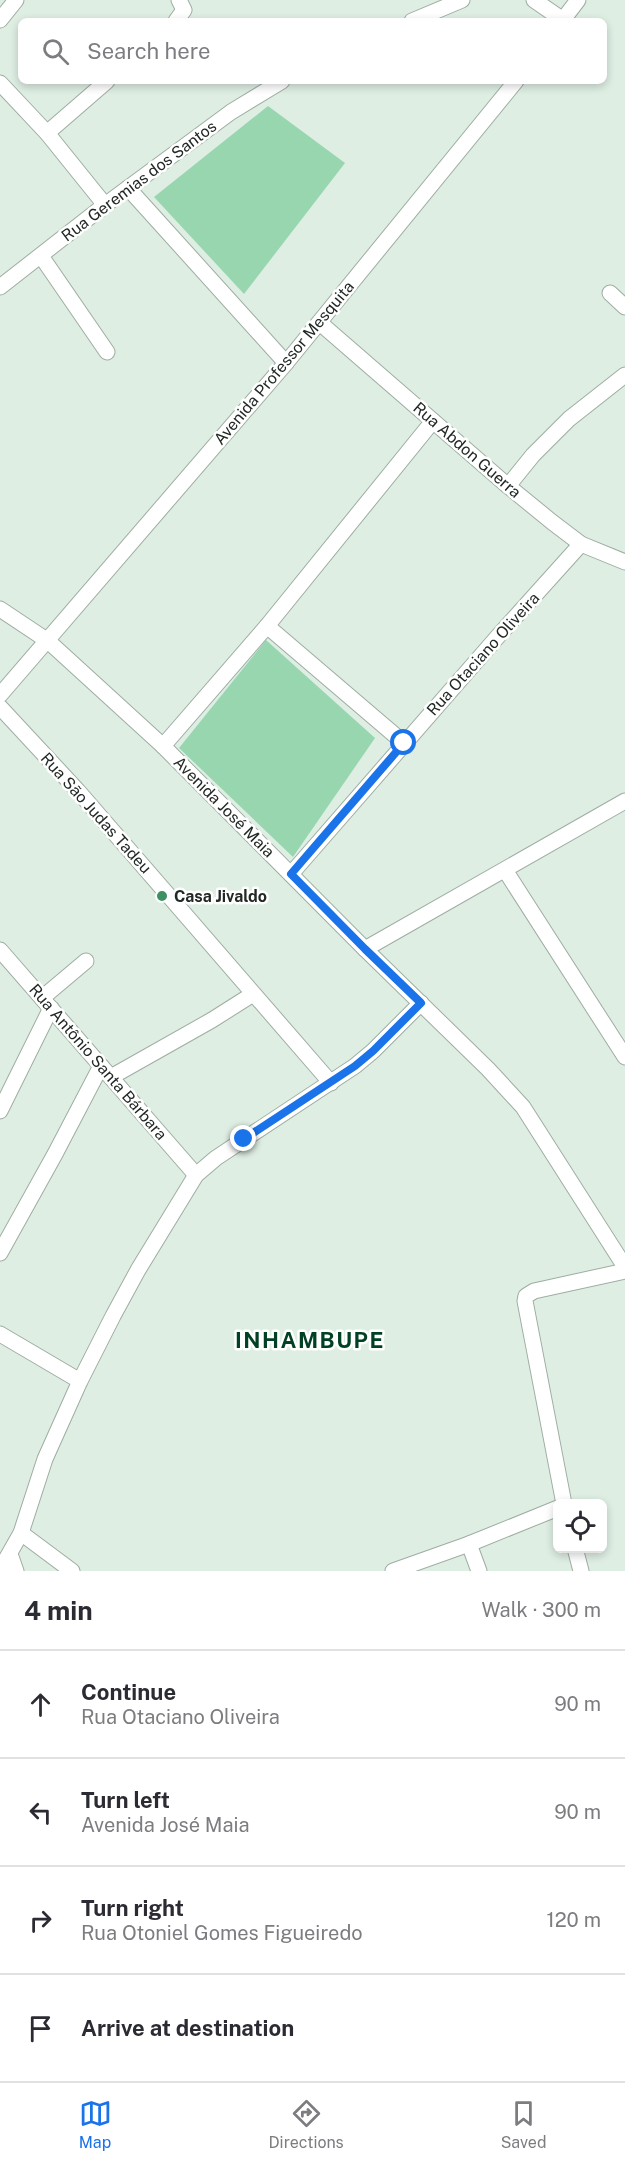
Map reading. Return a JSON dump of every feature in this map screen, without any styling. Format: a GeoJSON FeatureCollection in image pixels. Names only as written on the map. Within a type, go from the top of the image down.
{"type":"FeatureCollection","features":[{"type":"Feature","properties":{"kind":"street"},"geometry":{"type":"LineString","coordinates":[[0,20],[16,0]]}},
{"type":"Feature","properties":{"kind":"street"},"geometry":{"type":"LineString","coordinates":[[416,18],[434,5],[462,0]]}},
{"type":"Feature","properties":{"kind":"street"},"geometry":{"type":"LineString","coordinates":[[534,0],[559,18]]}},
{"type":"Feature","properties":{"kind":"street"},"geometry":{"type":"LineString","coordinates":[[565,18],[578,0]]}},
{"type":"Feature","properties":{"kind":"street"},"geometry":{"type":"LineString","coordinates":[[179,18],[183,13],[181,3]]}},
{"type":"Feature","properties":{"kind":"street"},"geometry":{"type":"LineString","coordinates":[[0,83],[47,133],[105,205]]}},
{"type":"Feature","properties":{"kind":"street"},"geometry":{"type":"LineString","coordinates":[[47,133],[104,84]]}},
{"type":"Feature","properties":{"kind":"street","name":"Rua Geremias dos Santos"},"geometry":{"type":"LineString","coordinates":[[0,286],[231,112],[277,84]]}},
{"type":"Feature","properties":{"kind":"street","name":"Avenida Professor Mesquita"},"geometry":{"type":"LineString","coordinates":[[0,695],[286,363],[514,84]]}},
{"type":"Feature","properties":{"kind":"street"},"geometry":{"type":"LineString","coordinates":[[128,188],[286,363]]}},
{"type":"Feature","properties":{"kind":"street"},"geometry":{"type":"LineString","coordinates":[[41,256],[108,352]]}},
{"type":"Feature","properties":{"kind":"street"},"geometry":{"type":"LineString","coordinates":[[610,292],[625,307]]}},
{"type":"Feature","properties":{"kind":"street","name":"Rua Abdon Guerra"},"geometry":{"type":"LineString","coordinates":[[320,322],[508,486],[581,544],[625,562]]}},
{"type":"Feature","properties":{"kind":"street"},"geometry":{"type":"LineString","coordinates":[[508,486],[533,455],[569,419],[625,375]]}},
{"type":"Feature","properties":{"kind":"street"},"geometry":{"type":"LineString","coordinates":[[164,746],[267,626],[433,422]]}},
{"type":"Feature","properties":{"kind":"street","name":"Rua Otaciano Oliveira"},"geometry":{"type":"LineString","coordinates":[[291,874],[581,544]]}},
{"type":"Feature","properties":{"kind":"street","name":"Avenida José Maia"},"geometry":{"type":"LineString","coordinates":[[0,609],[48,641],[164,746],[365,949],[488,1068],[523,1107],[625,1269]]}},
{"type":"Feature","properties":{"kind":"street"},"geometry":{"type":"LineString","coordinates":[[267,626],[404,743]]}},
{"type":"Feature","properties":{"kind":"street","name":"Rua São Judas Tadeu"},"geometry":{"type":"LineString","coordinates":[[0,707],[78,791],[331,1083]]}},
{"type":"Feature","properties":{"kind":"street"},"geometry":{"type":"LineString","coordinates":[[365,949],[625,801]]}},
{"type":"Feature","properties":{"kind":"street"},"geometry":{"type":"LineString","coordinates":[[505,870],[625,1058]]}},
{"type":"Feature","properties":{"kind":"street","name":"Rua Antônio Santa Bárbara"},"geometry":{"type":"LineString","coordinates":[[0,951],[196,1175]]}},
{"type":"Feature","properties":{"kind":"street"},"geometry":{"type":"LineString","coordinates":[[0,1111],[46,1003],[86,961]]}},
{"type":"Feature","properties":{"kind":"street"},"geometry":{"type":"LineString","coordinates":[[0,1253],[106,1072],[212,1020],[253,994]]}},
{"type":"Feature","properties":{"kind":"street"},"geometry":{"type":"LineString","coordinates":[[0,1570],[21,1533],[45,1459],[80,1381],[138,1270],[196,1175],[216,1158],[331,1083],[373,1051],[421,1003]]}},
{"type":"Feature","properties":{"kind":"street"},"geometry":{"type":"LineString","coordinates":[[563,1499],[525,1307],[526,1296],[534,1290],[625,1269]]}},
{"type":"Feature","properties":{"kind":"street"},"geometry":{"type":"LineString","coordinates":[[0,1334],[80,1381]]}},
{"type":"Feature","properties":{"kind":"street"},"geometry":{"type":"LineString","coordinates":[[393,1571],[469,1544],[553,1510]]}},
{"type":"Feature","properties":{"kind":"street"},"geometry":{"type":"LineString","coordinates":[[21,1533],[72,1571]]}},
{"type":"Feature","properties":{"kind":"street"},"geometry":{"type":"LineString","coordinates":[[469,1544],[479,1571]]}},
{"type":"Feature","properties":{"kind":"street"},"geometry":{"type":"LineString","coordinates":[[576,1553],[581,1571]]}},
{"type":"Feature","properties":{"kind":"street"},"geometry":{"type":"LineString","coordinates":[[10,1554],[16,1571]]}},
{"type":"Feature","properties":{"kind":"green space"},"geometry":{"type":"Polygon","coordinates":[[[268,106],[345,163],[244,294],[154,197],[268,106]]]}},
{"type":"Feature","properties":{"kind":"green space"},"geometry":{"type":"Polygon","coordinates":[[[266,640],[375,738],[293,857],[179,748],[266,640]]]}},
{"type":"Feature","properties":{"kind":"place","name":"Casa Jivaldo"},"geometry":{"type":"Point","coordinates":[162,896]}},
{"type":"Feature","properties":{"kind":"district","name":"INHAMBUPE"},"geometry":{"type":"Point","coordinates":[310,1340]}},
{"type":"Feature","properties":{"kind":"route"},"geometry":{"type":"LineString","coordinates":[[244,1139],[355,1066],[421,1003],[291,874],[404,743]]}}]}
